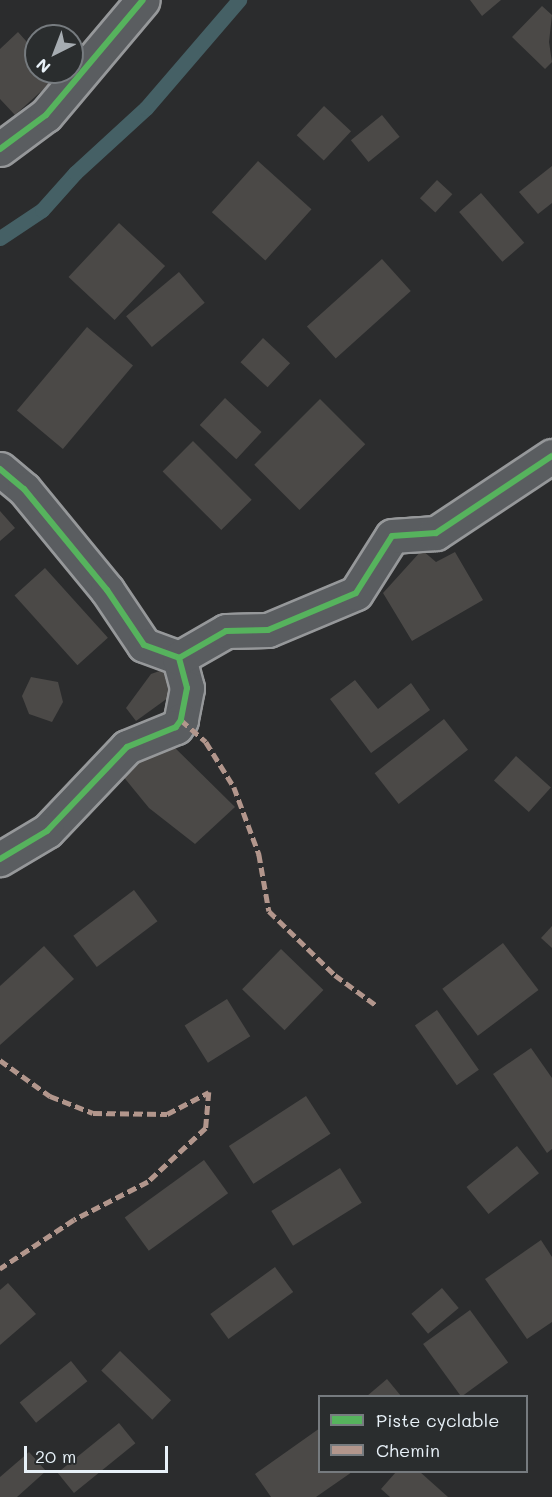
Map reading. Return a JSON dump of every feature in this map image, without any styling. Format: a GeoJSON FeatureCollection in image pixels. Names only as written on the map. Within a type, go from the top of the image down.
{"type":"FeatureCollection","features":[{"type":"Feature","properties":{"kind":"street"},"geometry":{"type":"LineString","coordinates":[[0,149],[46,115],[143,0]]}},
{"type":"Feature","properties":{"kind":"street"},"geometry":{"type":"LineString","coordinates":[[179,658],[226,631],[268,630],[356,593],[392,536],[436,533],[552,456]]}},
{"type":"Feature","properties":{"kind":"street"},"geometry":{"type":"LineString","coordinates":[[0,469],[18,483],[39,507],[106,590],[144,645],[179,658]]}},
{"type":"Feature","properties":{"kind":"street"},"geometry":{"type":"LineString","coordinates":[[0,859],[47,831],[127,747],[176,727],[181,720],[187,688],[179,658]]}},
{"type":"Feature","properties":{"kind":"building"},"geometry":{"type":"Polygon","coordinates":[[[470,0],[501,0],[482,16],[470,0]]]}},
{"type":"Feature","properties":{"kind":"building"},"geometry":{"type":"Polygon","coordinates":[[[542,6],[552,15],[549,42],[552,62],[545,69],[512,37],[542,6]]]}},
{"type":"Feature","properties":{"kind":"building"},"geometry":{"type":"Polygon","coordinates":[[[18,32],[24,39],[24,84],[49,84],[15,115],[0,99],[0,49],[18,32]]]}},
{"type":"Feature","properties":{"kind":"building"},"geometry":{"type":"Polygon","coordinates":[[[324,106],[351,131],[324,160],[297,135],[324,106]]]}},
{"type":"Feature","properties":{"kind":"building"},"geometry":{"type":"Polygon","coordinates":[[[382,115],[400,137],[369,162],[351,140],[382,115]]]}},
{"type":"Feature","properties":{"kind":"building"},"geometry":{"type":"Polygon","coordinates":[[[258,161],[312,209],[265,260],[212,212],[258,161]]]}},
{"type":"Feature","properties":{"kind":"building"},"geometry":{"type":"Polygon","coordinates":[[[552,166],[552,203],[538,214],[519,192],[552,166]]]}},
{"type":"Feature","properties":{"kind":"building"},"geometry":{"type":"Polygon","coordinates":[[[437,180],[452,194],[435,213],[420,198],[437,180]]]}},
{"type":"Feature","properties":{"kind":"building"},"geometry":{"type":"Polygon","coordinates":[[[481,193],[524,243],[502,262],[459,212],[481,193]]]}},
{"type":"Feature","properties":{"kind":"building"},"geometry":{"type":"Polygon","coordinates":[[[119,223],[165,266],[115,320],[69,277],[119,223]]]}},
{"type":"Feature","properties":{"kind":"building"},"geometry":{"type":"Polygon","coordinates":[[[382,259],[411,291],[336,359],[307,327],[382,259]]]}},
{"type":"Feature","properties":{"kind":"building"},"geometry":{"type":"Polygon","coordinates":[[[179,272],[205,303],[152,347],[126,316],[179,272]]]}},
{"type":"Feature","properties":{"kind":"building"},"geometry":{"type":"Polygon","coordinates":[[[87,327],[133,366],[63,449],[17,410],[87,327]]]}},
{"type":"Feature","properties":{"kind":"building"},"geometry":{"type":"Polygon","coordinates":[[[263,338],[290,363],[268,387],[240,362],[263,338]]]}},
{"type":"Feature","properties":{"kind":"building"},"geometry":{"type":"Polygon","coordinates":[[[225,398],[262,432],[236,459],[200,425],[225,398]]]}},
{"type":"Feature","properties":{"kind":"building"},"geometry":{"type":"Polygon","coordinates":[[[320,399],[365,444],[299,510],[254,465],[320,399]]]}},
{"type":"Feature","properties":{"kind":"building"},"geometry":{"type":"Polygon","coordinates":[[[193,441],[252,500],[221,530],[163,471],[193,441]]]}},
{"type":"Feature","properties":{"kind":"building"},"geometry":{"type":"Polygon","coordinates":[[[0,511],[15,528],[0,541],[0,511]]]}},
{"type":"Feature","properties":{"kind":"building"},"geometry":{"type":"Polygon","coordinates":[[[422,550],[436,562],[455,552],[483,600],[412,641],[383,593],[422,550]]]}},
{"type":"Feature","properties":{"kind":"building"},"geometry":{"type":"Polygon","coordinates":[[[45,568],[108,638],[77,665],[15,595],[45,568]]]}},
{"type":"Feature","properties":{"kind":"building"},"geometry":{"type":"Polygon","coordinates":[[[168,668],[172,695],[136,721],[126,708],[151,674],[168,668]]]}},
{"type":"Feature","properties":{"kind":"building"},"geometry":{"type":"Polygon","coordinates":[[[31,677],[58,682],[63,702],[52,722],[29,714],[22,696],[31,677]]]}},
{"type":"Feature","properties":{"kind":"building"},"geometry":{"type":"Polygon","coordinates":[[[355,680],[378,709],[411,683],[430,710],[371,753],[330,699],[355,680]]]}},
{"type":"Feature","properties":{"kind":"building"},"geometry":{"type":"Polygon","coordinates":[[[444,719],[468,750],[399,804],[375,773],[444,719]]]}},
{"type":"Feature","properties":{"kind":"building"},"geometry":{"type":"Polygon","coordinates":[[[165,738],[235,807],[195,844],[149,808],[122,775],[165,738]]]}},
{"type":"Feature","properties":{"kind":"building"},"geometry":{"type":"Polygon","coordinates":[[[516,756],[551,787],[529,812],[494,781],[516,756]]]}},
{"type":"Feature","properties":{"kind":"building"},"geometry":{"type":"Polygon","coordinates":[[[134,890],[157,921],[97,967],[73,936],[134,890]]]}},
{"type":"Feature","properties":{"kind":"building"},"geometry":{"type":"Polygon","coordinates":[[[552,926],[552,948],[541,938],[552,926]]]}},
{"type":"Feature","properties":{"kind":"building"},"geometry":{"type":"Polygon","coordinates":[[[503,943],[539,990],[478,1036],[442,989],[503,943]]]}},
{"type":"Feature","properties":{"kind":"building"},"geometry":{"type":"Polygon","coordinates":[[[44,946],[74,979],[0,1045],[0,986],[44,946]]]}},
{"type":"Feature","properties":{"kind":"building"},"geometry":{"type":"Polygon","coordinates":[[[281,949],[323,990],[285,1030],[242,989],[281,949]]]}},
{"type":"Feature","properties":{"kind":"building"},"geometry":{"type":"Polygon","coordinates":[[[227,999],[250,1036],[208,1063],[185,1025],[227,999]]]}},
{"type":"Feature","properties":{"kind":"building"},"geometry":{"type":"Polygon","coordinates":[[[437,1010],[479,1070],[457,1085],[415,1025],[437,1010]]]}},
{"type":"Feature","properties":{"kind":"building"},"geometry":{"type":"Polygon","coordinates":[[[531,1048],[552,1078],[552,1149],[547,1153],[493,1074],[531,1048]]]}},
{"type":"Feature","properties":{"kind":"building"},"geometry":{"type":"Polygon","coordinates":[[[306,1096],[331,1134],[253,1184],[229,1146],[306,1096]]]}},
{"type":"Feature","properties":{"kind":"building"},"geometry":{"type":"Polygon","coordinates":[[[517,1146],[539,1173],[489,1214],[466,1187],[517,1146]]]}},
{"type":"Feature","properties":{"kind":"building"},"geometry":{"type":"Polygon","coordinates":[[[204,1160],[228,1193],[149,1251],[125,1218],[204,1160]]]}},
{"type":"Feature","properties":{"kind":"building"},"geometry":{"type":"Polygon","coordinates":[[[340,1168],[362,1203],[293,1246],[271,1211],[340,1168]]]}},
{"type":"Feature","properties":{"kind":"building"},"geometry":{"type":"Polygon","coordinates":[[[541,1240],[552,1257],[552,1322],[527,1339],[485,1279],[541,1240]]]}},
{"type":"Feature","properties":{"kind":"building"},"geometry":{"type":"Polygon","coordinates":[[[275,1267],[293,1292],[228,1339],[210,1314],[275,1267]]]}},
{"type":"Feature","properties":{"kind":"building"},"geometry":{"type":"Polygon","coordinates":[[[8,1283],[36,1314],[0,1345],[0,1290],[8,1283]]]}},
{"type":"Feature","properties":{"kind":"building"},"geometry":{"type":"Polygon","coordinates":[[[442,1288],[459,1308],[428,1334],[411,1314],[442,1288]]]}},
{"type":"Feature","properties":{"kind":"building"},"geometry":{"type":"Polygon","coordinates":[[[470,1310],[508,1363],[464,1395],[460,1395],[423,1344],[470,1310]]]}},
{"type":"Feature","properties":{"kind":"building"},"geometry":{"type":"Polygon","coordinates":[[[120,1351],[171,1400],[152,1420],[101,1370],[120,1351]]]}},
{"type":"Feature","properties":{"kind":"building"},"geometry":{"type":"Polygon","coordinates":[[[71,1361],[87,1381],[36,1423],[20,1403],[71,1361]]]}},
{"type":"Feature","properties":{"kind":"building"},"geometry":{"type":"Polygon","coordinates":[[[387,1379],[400,1395],[368,1395],[387,1379]]]}},
{"type":"Feature","properties":{"kind":"building"},"geometry":{"type":"Polygon","coordinates":[[[119,1423],[135,1443],[74,1493],[58,1473],[119,1423]]]}},
{"type":"Feature","properties":{"kind":"building"},"geometry":{"type":"Polygon","coordinates":[[[318,1429],[318,1473],[351,1473],[316,1497],[271,1497],[255,1474],[318,1429]]]}},
{"type":"Feature","properties":{"kind":"building"},"geometry":{"type":"Polygon","coordinates":[[[29,1452],[46,1471],[17,1497],[0,1497],[0,1477],[29,1452]]]}},
{"type":"Feature","properties":{"kind":"building"},"geometry":{"type":"Polygon","coordinates":[[[395,1473],[421,1473],[448,1497],[390,1497],[381,1489],[395,1473]]]}},
{"type":"Feature","properties":{"kind":"waterway"},"geometry":{"type":"LineString","coordinates":[[0,238],[42,210],[75,173],[146,108],[239,0]]}},
{"type":"Feature","properties":{"kind":"marked path"},"geometry":{"type":"LineString","coordinates":[[181,720],[206,742],[234,787],[259,854],[269,911],[335,975],[377,1006]]}},
{"type":"Feature","properties":{"kind":"marked path"},"geometry":{"type":"LineString","coordinates":[[0,1060],[50,1096],[93,1113],[167,1114],[209,1092],[206,1128],[148,1182],[74,1220],[0,1269]]}},
{"type":"Feature","properties":{"kind":"cycle path"},"geometry":{"type":"LineString","coordinates":[[0,149],[46,115],[143,0]]}},
{"type":"Feature","properties":{"kind":"cycle path"},"geometry":{"type":"LineString","coordinates":[[179,658],[226,631],[268,630],[356,593],[392,536],[436,533],[552,456]]}},
{"type":"Feature","properties":{"kind":"cycle path"},"geometry":{"type":"LineString","coordinates":[[0,469],[24,489],[107,590],[144,645],[179,658],[187,688],[181,720],[176,727],[127,747],[47,831],[0,859]]}}]}
